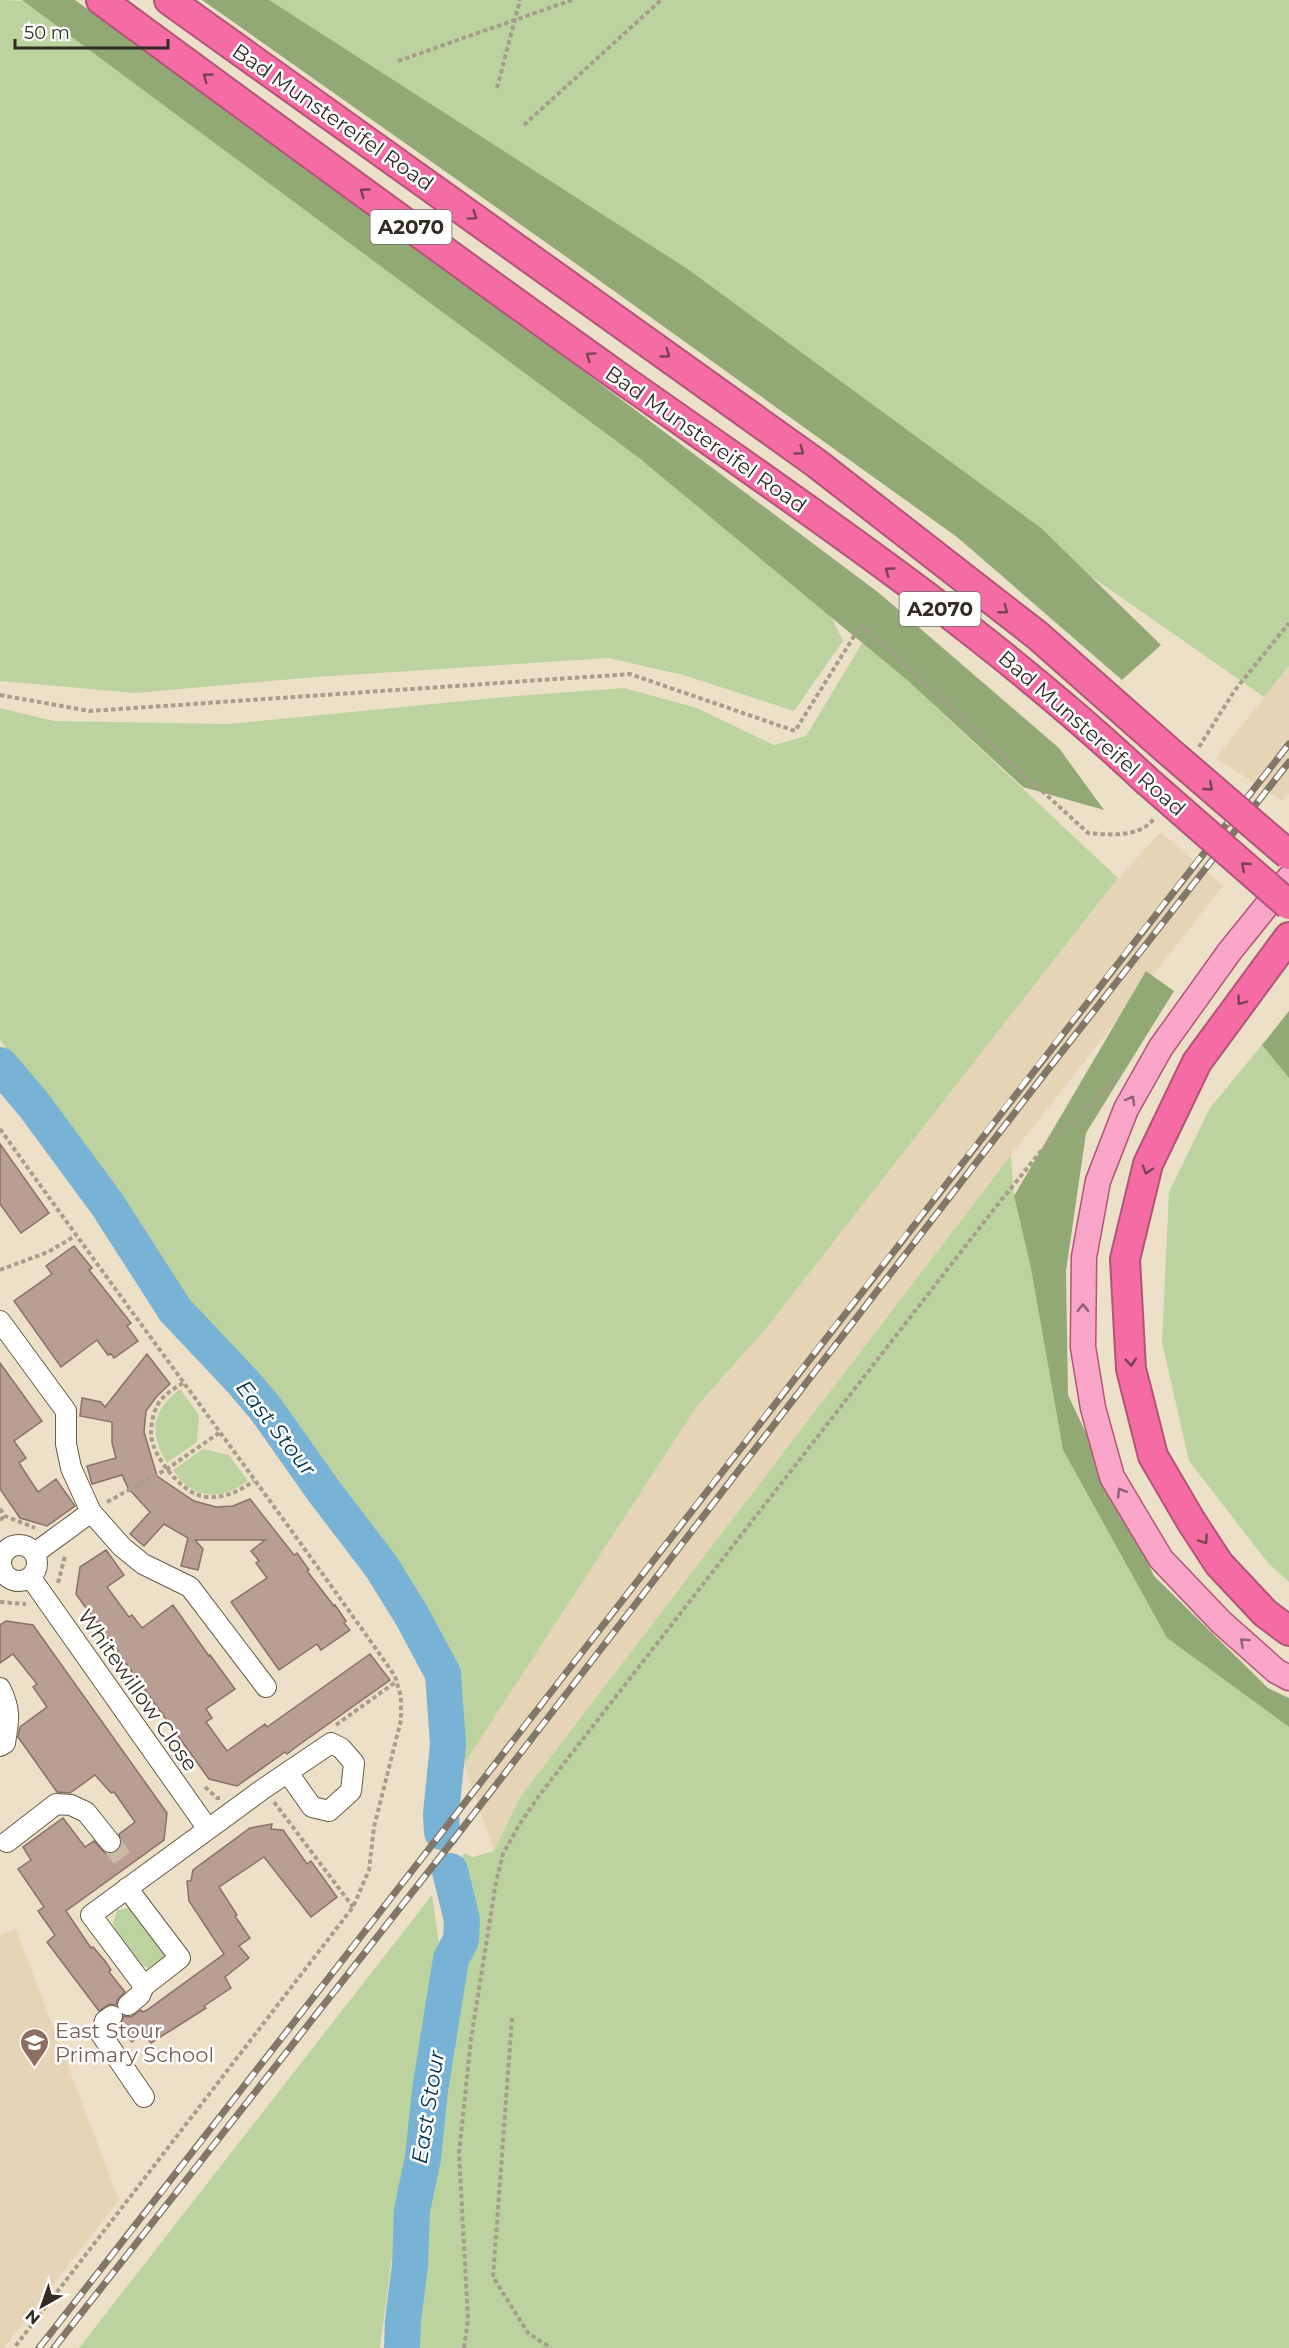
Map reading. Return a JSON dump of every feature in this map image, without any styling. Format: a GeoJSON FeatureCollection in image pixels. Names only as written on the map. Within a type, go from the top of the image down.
{"type":"FeatureCollection","features":[{"type":"Feature","properties":{"kind":"highway","name":"Bad Munstereifel Road"},"geometry":{"type":"LineString","coordinates":[[101,0],[541,321],[788,496],[1004,656],[1095,732],[1146,780],[1289,905]]}},
{"type":"Feature","properties":{"kind":"highway","name":"Bad Munstereifel Road"},"geometry":{"type":"LineString","coordinates":[[169,0],[816,463],[1037,635],[1289,855]]}},
{"type":"Feature","properties":{"kind":"highway"},"geometry":{"type":"LineString","coordinates":[[1289,937],[1197,1062],[1148,1164],[1125,1259],[1131,1369],[1153,1456],[1219,1564],[1266,1613],[1289,1631]]}},
{"type":"Feature","properties":{"kind":"main road"},"geometry":{"type":"LineString","coordinates":[[1289,878],[1230,951],[1161,1047],[1126,1109],[1098,1181],[1084,1257],[1083,1347],[1093,1408],[1112,1477],[1161,1559],[1221,1622],[1276,1671],[1289,1678]]}},
{"type":"Feature","properties":{"kind":"street"},"geometry":{"type":"LineString","coordinates":[[0,1321],[66,1411],[66,1444],[71,1468],[91,1512],[122,1546],[143,1564],[190,1587],[266,1687]]}},
{"type":"Feature","properties":{"kind":"street"},"geometry":{"type":"LineString","coordinates":[[34,1553],[91,1512]]}},
{"type":"Feature","properties":{"kind":"street"},"geometry":{"type":"LineString","coordinates":[[5,1542],[26,1546],[34,1553],[38,1564],[31,1578],[15,1581],[3,1576],[2,1558],[5,1542]]}},
{"type":"Feature","properties":{"kind":"street","name":"Whitewillow Close"},"geometry":{"type":"LineString","coordinates":[[31,1578],[208,1829]]}},
{"type":"Feature","properties":{"kind":"street"},"geometry":{"type":"LineString","coordinates":[[0,1688],[8,1705],[9,1719],[5,1743],[0,1746]]}},
{"type":"Feature","properties":{"kind":"street"},"geometry":{"type":"LineString","coordinates":[[144,1986],[91,1915],[131,1878],[208,1829],[288,1773]]}},
{"type":"Feature","properties":{"kind":"street"},"geometry":{"type":"LineString","coordinates":[[7,1842],[56,1804],[71,1805],[86,1812],[110,1842]]}},
{"type":"Feature","properties":{"kind":"street"},"geometry":{"type":"LineString","coordinates":[[131,1878],[180,1959],[144,1986],[140,1995],[105,2021],[101,2034],[144,2097]]}},
{"type":"Feature","properties":{"kind":"path"},"geometry":{"type":"LineString","coordinates":[[496,88],[520,0]]}},
{"type":"Feature","properties":{"kind":"path"},"geometry":{"type":"LineString","coordinates":[[398,60],[572,0]]}},
{"type":"Feature","properties":{"kind":"path"},"geometry":{"type":"LineString","coordinates":[[524,125],[661,0]]}},
{"type":"Feature","properties":{"kind":"path"},"geometry":{"type":"LineString","coordinates":[[1193,757],[1235,690],[1289,623]]}},
{"type":"Feature","properties":{"kind":"path"},"geometry":{"type":"LineString","coordinates":[[0,695],[90,711],[630,674],[795,731],[861,625],[1088,833],[1120,836],[1150,824],[1157,814]]}},
{"type":"Feature","properties":{"kind":"path"},"geometry":{"type":"LineString","coordinates":[[0,1130],[395,1676],[401,1697],[401,1720],[374,1827],[369,1870],[353,1907],[14,2348]]}},
{"type":"Feature","properties":{"kind":"path"},"geometry":{"type":"LineString","coordinates":[[464,2348],[468,2319],[459,2153],[471,2039],[496,1882],[503,1854],[541,1793],[994,1208]]}},
{"type":"Feature","properties":{"kind":"path"},"geometry":{"type":"LineString","coordinates":[[0,1270],[48,1252],[76,1236]]}},
{"type":"Feature","properties":{"kind":"path"},"geometry":{"type":"LineString","coordinates":[[183,1383],[164,1396],[152,1419],[151,1437],[167,1469],[181,1486],[192,1494],[205,1497],[236,1492],[254,1481]]}},
{"type":"Feature","properties":{"kind":"path"},"geometry":{"type":"LineString","coordinates":[[91,1512],[167,1469],[219,1433]]}},
{"type":"Feature","properties":{"kind":"path"},"geometry":{"type":"LineString","coordinates":[[0,1509],[5,1516],[38,1530],[53,1526],[61,1534],[67,1552],[57,1588]]}},
{"type":"Feature","properties":{"kind":"path"},"geometry":{"type":"LineString","coordinates":[[0,1521],[5,1516]]}},
{"type":"Feature","properties":{"kind":"path"},"geometry":{"type":"LineString","coordinates":[[199,1779],[217,1798],[228,1798]]}},
{"type":"Feature","properties":{"kind":"path"},"geometry":{"type":"LineString","coordinates":[[263,1789],[293,1825],[353,1907]]}},
{"type":"Feature","properties":{"kind":"path"},"geometry":{"type":"LineString","coordinates":[[512,2018],[492,2277],[528,2333],[551,2348]]}},
{"type":"Feature","properties":{"kind":"shaded area"},"geometry":{"type":"Polygon","coordinates":[[[1289,666],[1289,793],[1282,801],[1216,758],[1289,666]]]}},
{"type":"Feature","properties":{"kind":"shaded area"},"geometry":{"type":"Polygon","coordinates":[[[1161,832],[1223,886],[1011,1155],[520,1797],[494,1851],[464,1764],[697,1406],[764,1331],[1118,878],[1161,832]]]}},
{"type":"Feature","properties":{"kind":"shaded area","name":"East Stour Primary School"},"geometry":{"type":"Polygon","coordinates":[[[16,1929],[119,2200],[4,2348],[0,2348],[0,1935],[16,1929]]]}},
{"type":"Feature","properties":{"kind":"green space"},"geometry":{"type":"Polygon","coordinates":[[[0,0],[24,1],[639,458],[831,616],[843,641],[794,711],[683,675],[609,658],[316,677],[135,693],[0,681],[0,0]]]}},
{"type":"Feature","properties":{"kind":"green space"},"geometry":{"type":"Polygon","coordinates":[[[22,0],[75,0],[582,370],[879,593],[1059,748],[1104,810],[1023,787],[907,680],[639,458],[22,0]]]}},
{"type":"Feature","properties":{"kind":"green space"},"geometry":{"type":"Polygon","coordinates":[[[202,0],[269,0],[689,270],[1041,528],[1161,645],[1122,680],[957,537],[568,258],[202,0]]]}},
{"type":"Feature","properties":{"kind":"green space"},"geometry":{"type":"Polygon","coordinates":[[[265,0],[1289,0],[1289,666],[1264,697],[265,0]]]}},
{"type":"Feature","properties":{"kind":"green space"},"geometry":{"type":"Polygon","coordinates":[[[862,643],[907,680],[1118,878],[764,1331],[697,1406],[464,1764],[439,1630],[221,1337],[180,1299],[115,1191],[0,1040],[0,708],[54,721],[228,724],[516,696],[624,688],[697,708],[774,745],[806,736],[862,643]]]}},
{"type":"Feature","properties":{"kind":"green space"},"geometry":{"type":"Polygon","coordinates":[[[1146,971],[1174,991],[1086,1133],[1066,1271],[1068,1395],[1154,1576],[1268,1688],[1289,1698],[1289,1727],[1167,1638],[1063,1450],[1031,1269],[1014,1196],[1146,971]]]}},
{"type":"Feature","properties":{"kind":"green space"},"geometry":{"type":"Polygon","coordinates":[[[1289,1011],[1289,1078],[1262,1045],[1289,1011]]]}},
{"type":"Feature","properties":{"kind":"green space"},"geometry":{"type":"Polygon","coordinates":[[[1262,1045],[1289,1078],[1289,1582],[1268,1563],[1189,1461],[1162,1342],[1169,1192],[1210,1108],[1262,1045]]]}},
{"type":"Feature","properties":{"kind":"green space"},"geometry":{"type":"Polygon","coordinates":[[[1011,1155],[1014,1196],[1031,1269],[1063,1450],[1167,1638],[1289,1727],[1289,2348],[410,2348],[432,2131],[459,1968],[469,1944],[458,1862],[465,1853],[473,1857],[494,1851],[520,1797],[1011,1155]]]}},
{"type":"Feature","properties":{"kind":"green space"},"geometry":{"type":"Polygon","coordinates":[[[180,1389],[199,1415],[197,1442],[167,1463],[157,1441],[156,1423],[163,1405],[180,1389]]]}},
{"type":"Feature","properties":{"kind":"green space"},"geometry":{"type":"Polygon","coordinates":[[[203,1449],[229,1455],[248,1481],[238,1488],[217,1494],[198,1492],[189,1487],[173,1470],[203,1449]]]}},
{"type":"Feature","properties":{"kind":"green space"},"geometry":{"type":"Polygon","coordinates":[[[432,1895],[439,1943],[380,2348],[79,2348],[432,1895]]]}},
{"type":"Feature","properties":{"kind":"green space"},"geometry":{"type":"Polygon","coordinates":[[[132,1907],[167,1955],[165,1961],[155,1969],[141,1965],[135,1960],[113,1924],[117,1910],[132,1907]]]}},
{"type":"Feature","properties":{"kind":"building"},"geometry":{"type":"Polygon","coordinates":[[[0,1144],[49,1213],[21,1233],[0,1204],[0,1144]]]}},
{"type":"Feature","properties":{"kind":"building"},"geometry":{"type":"Polygon","coordinates":[[[74,1246],[92,1268],[89,1270],[131,1323],[127,1326],[138,1341],[114,1358],[111,1354],[108,1355],[97,1340],[61,1367],[14,1301],[52,1274],[46,1266],[74,1246]]]}},
{"type":"Feature","properties":{"kind":"building"},"geometry":{"type":"Polygon","coordinates":[[[147,1354],[170,1384],[146,1411],[144,1432],[157,1476],[194,1501],[216,1507],[233,1506],[250,1499],[294,1555],[297,1553],[309,1570],[307,1571],[346,1621],[344,1623],[350,1630],[321,1650],[317,1644],[279,1670],[231,1602],[267,1578],[256,1563],[259,1561],[251,1551],[265,1540],[195,1540],[203,1549],[198,1570],[181,1566],[188,1538],[164,1524],[144,1546],[130,1534],[150,1512],[128,1488],[122,1475],[92,1484],[87,1466],[116,1458],[112,1443],[112,1422],[80,1416],[82,1398],[101,1402],[105,1407],[147,1354]]]}},
{"type":"Feature","properties":{"kind":"building"},"geometry":{"type":"Polygon","coordinates":[[[0,1363],[42,1421],[14,1441],[26,1458],[19,1463],[38,1492],[56,1479],[75,1506],[47,1526],[20,1518],[0,1489],[0,1363]]]}},
{"type":"Feature","properties":{"kind":"building"},"geometry":{"type":"Polygon","coordinates":[[[106,1550],[124,1575],[107,1587],[129,1617],[132,1615],[142,1628],[173,1605],[235,1689],[206,1709],[212,1718],[206,1722],[227,1751],[265,1724],[267,1727],[370,1654],[390,1680],[287,1754],[285,1752],[237,1786],[209,1779],[76,1594],[80,1567],[106,1550]]]}},
{"type":"Feature","properties":{"kind":"building"},"geometry":{"type":"Polygon","coordinates":[[[6,1621],[33,1625],[167,1813],[164,1840],[66,1911],[91,1948],[93,1947],[105,1961],[111,1970],[109,1972],[125,1992],[117,2000],[116,2005],[110,2004],[99,2011],[47,1942],[55,1935],[38,1911],[44,1907],[18,1869],[31,1860],[23,1847],[63,1818],[85,1847],[94,1841],[105,1853],[112,1854],[121,1846],[119,1834],[135,1822],[114,1792],[111,1793],[95,1775],[70,1793],[57,1792],[18,1737],[20,1727],[47,1707],[33,1687],[37,1684],[13,1654],[0,1663],[0,1625],[6,1621]]]}},
{"type":"Feature","properties":{"kind":"building"},"geometry":{"type":"Polygon","coordinates":[[[272,1824],[271,1829],[283,1830],[307,1864],[311,1861],[337,1897],[311,1917],[264,1857],[219,1887],[250,1938],[239,1946],[249,1958],[225,1977],[231,1988],[204,2006],[206,2008],[151,2043],[143,2033],[132,2042],[119,2026],[124,2016],[131,2017],[141,2010],[142,2012],[147,2010],[224,1954],[189,1901],[187,1881],[191,1881],[193,1870],[250,1828],[272,1824]]]}},
{"type":"Feature","properties":{"kind":"waterway","name":"East Stour"},"geometry":{"type":"LineString","coordinates":[[0,1065],[34,1105],[107,1204],[175,1310],[265,1408],[381,1566],[412,1616],[443,1674],[448,1744],[441,1814],[442,1832]]}},
{"type":"Feature","properties":{"kind":"waterway","name":"East Stour"},"geometry":{"type":"LineString","coordinates":[[402,2348],[410,2265],[412,2210],[423,2158],[430,2090],[451,1959],[461,1940],[462,1920],[450,1871]]}},
{"type":"Feature","properties":{"kind":"tunnel"},"geometry":{"type":"LineString","coordinates":[[110,1842],[128,1866]]}},
{"type":"Feature","properties":{"kind":"railway"},"geometry":{"type":"LineString","coordinates":[[39,2348],[1289,744]]}},
{"type":"Feature","properties":{"kind":"railway"},"geometry":{"type":"LineString","coordinates":[[54,2348],[462,1829],[1043,1076],[1289,762]]}},
{"type":"Feature","properties":{"kind":"place","name":"East Stour Primary School"},"geometry":{"type":"Point","coordinates":[34,2068]}}]}
